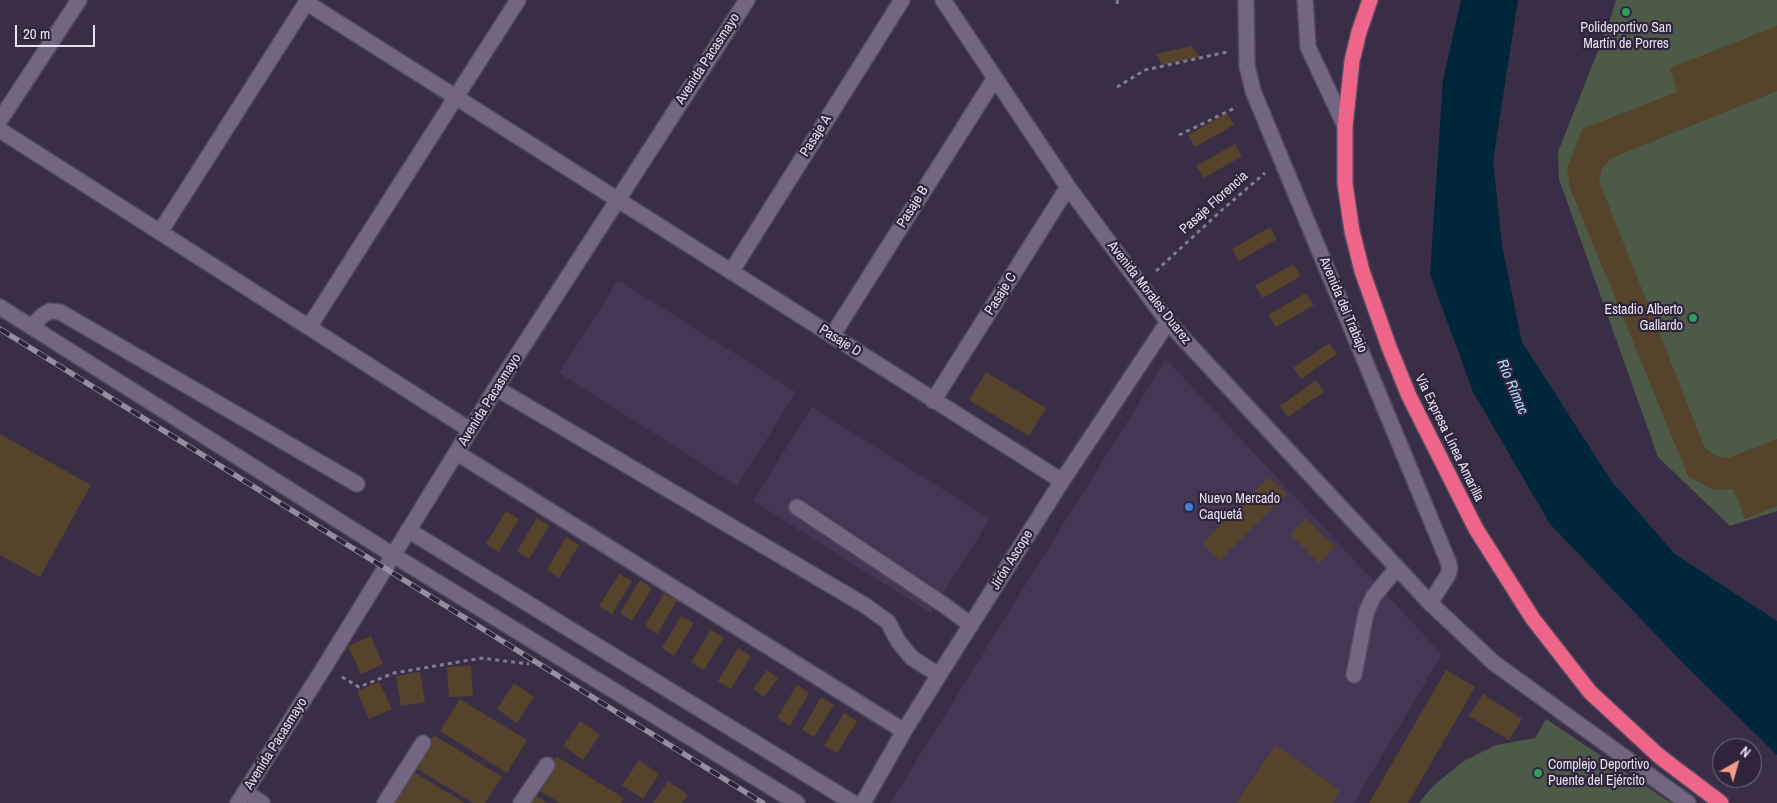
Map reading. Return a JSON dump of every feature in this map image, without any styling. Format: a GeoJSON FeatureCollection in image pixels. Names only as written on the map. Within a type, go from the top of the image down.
{"type":"FeatureCollection","features":[{"type":"Feature","properties":{"kind":"highway","name":"Vía Expresa Línea Amarilla"},"geometry":{"type":"LineString","coordinates":[[1370,0],[1358,32],[1352,62],[1345,126],[1345,184],[1352,231],[1362,270],[1389,347],[1409,396],[1476,528],[1533,619],[1590,692],[1659,756],[1721,803]]}},
{"type":"Feature","properties":{"kind":"street"},"geometry":{"type":"LineString","coordinates":[[0,120],[79,0]]}},
{"type":"Feature","properties":{"kind":"street"},"geometry":{"type":"LineString","coordinates":[[309,327],[518,0]]}},
{"type":"Feature","properties":{"kind":"street","name":"Avenida Pacasmayo"},"geometry":{"type":"LineString","coordinates":[[241,798],[325,666],[496,388],[746,0]]}},
{"type":"Feature","properties":{"kind":"street","name":"Pasaje A"},"geometry":{"type":"LineString","coordinates":[[730,272],[902,0]]}},
{"type":"Feature","properties":{"kind":"street","name":"Avenida Morales Duarez"},"geometry":{"type":"LineString","coordinates":[[944,0],[1068,187],[1168,322],[1430,603],[1494,663],[1688,803]]}},
{"type":"Feature","properties":{"kind":"street","name":"Avenida del Trabajo"},"geometry":{"type":"LineString","coordinates":[[1246,0],[1247,66],[1256,98],[1280,159],[1336,287],[1448,561],[1450,568],[1448,575],[1430,603]]}},
{"type":"Feature","properties":{"kind":"street"},"geometry":{"type":"LineString","coordinates":[[1305,0],[1308,47],[1345,126]]}},
{"type":"Feature","properties":{"kind":"street"},"geometry":{"type":"LineString","coordinates":[[160,232],[308,1]]}},
{"type":"Feature","properties":{"kind":"street","name":"Pasaje D"},"geometry":{"type":"LineString","coordinates":[[308,1],[455,98],[1062,482]]}},
{"type":"Feature","properties":{"kind":"street","name":"Pasaje B"},"geometry":{"type":"LineString","coordinates":[[832,336],[994,78]]}},
{"type":"Feature","properties":{"kind":"street"},"geometry":{"type":"LineString","coordinates":[[0,130],[470,430]]}},
{"type":"Feature","properties":{"kind":"street","name":"Pasaje C"},"geometry":{"type":"LineString","coordinates":[[934,401],[1068,187]]}},
{"type":"Feature","properties":{"kind":"street"},"geometry":{"type":"LineString","coordinates":[[0,307],[392,555],[797,803]]}},
{"type":"Feature","properties":{"kind":"street"},"geometry":{"type":"LineString","coordinates":[[31,327],[50,311],[60,312],[357,484]]}},
{"type":"Feature","properties":{"kind":"street","name":"Jirón Ascope"},"geometry":{"type":"LineString","coordinates":[[863,803],[904,731],[939,675],[1062,482],[1168,322]]}},
{"type":"Feature","properties":{"kind":"street"},"geometry":{"type":"LineString","coordinates":[[496,388],[866,606],[888,622],[898,641],[912,658],[939,675]]}},
{"type":"Feature","properties":{"kind":"street"},"geometry":{"type":"LineString","coordinates":[[456,453],[904,731]]}},
{"type":"Feature","properties":{"kind":"street"},"geometry":{"type":"LineString","coordinates":[[797,507],[971,625]]}},
{"type":"Feature","properties":{"kind":"street"},"geometry":{"type":"LineString","coordinates":[[408,530],[853,803]]}},
{"type":"Feature","properties":{"kind":"street"},"geometry":{"type":"LineString","coordinates":[[1354,675],[1366,613],[1373,596],[1397,568]]}},
{"type":"Feature","properties":{"kind":"street"},"geometry":{"type":"LineString","coordinates":[[385,803],[423,743]]}},
{"type":"Feature","properties":{"kind":"street"},"geometry":{"type":"LineString","coordinates":[[521,803],[546,765]]}},
{"type":"Feature","properties":{"kind":"street"},"geometry":{"type":"LineString","coordinates":[[241,798],[262,803]]}},
{"type":"Feature","properties":{"kind":"path"},"geometry":{"type":"LineString","coordinates":[[1118,0],[1118,7]]}},
{"type":"Feature","properties":{"kind":"path"},"geometry":{"type":"LineString","coordinates":[[1117,87],[1145,70],[1246,48]]}},
{"type":"Feature","properties":{"kind":"path"},"geometry":{"type":"LineString","coordinates":[[1179,135],[1256,98]]}},
{"type":"Feature","properties":{"kind":"path","name":"Pasaje Florencia"},"geometry":{"type":"LineString","coordinates":[[1163,265],[1280,159]]}},
{"type":"Feature","properties":{"kind":"path"},"geometry":{"type":"LineString","coordinates":[[325,666],[359,687],[394,673],[482,658],[544,666],[550,653]]}},
{"type":"Feature","properties":{"kind":"shaded area"},"geometry":{"type":"Polygon","coordinates":[[[618,280],[796,392],[737,486],[559,373],[618,280]]]}},
{"type":"Feature","properties":{"kind":"shaded area","name":"Nuevo Mercado Caquetá"},"geometry":{"type":"Polygon","coordinates":[[[1166,359],[1442,654],[1354,803],[890,803],[1166,359]]]}},
{"type":"Feature","properties":{"kind":"shaded area"},"geometry":{"type":"Polygon","coordinates":[[[812,407],[990,519],[931,613],[753,501],[812,407]]]}},
{"type":"Feature","properties":{"kind":"green space","name":"Estadio Alberto Gallardo"},"geometry":{"type":"Polygon","coordinates":[[[1616,0],[1777,0],[1777,511],[1730,526],[1658,457],[1559,179],[1558,152],[1609,23],[1616,0]]]}},
{"type":"Feature","properties":{"kind":"green space","name":"Complejo Deportivo Puente del Ejército"},"geometry":{"type":"Polygon","coordinates":[[[1546,719],[1671,803],[1419,803],[1433,786],[1464,761],[1496,745],[1535,738],[1546,719]]]}},
{"type":"Feature","properties":{"kind":"water","name":"Río Rímac"},"geometry":{"type":"Polygon","coordinates":[[[1461,0],[1518,0],[1493,161],[1502,245],[1522,342],[1612,482],[1675,554],[1777,621],[1777,755],[1762,740],[1762,738],[1760,738],[1684,664],[1550,524],[1473,392],[1430,274],[1443,80],[1461,0]]]}},
{"type":"Feature","properties":{"kind":"building"},"geometry":{"type":"Polygon","coordinates":[[[1777,26],[1777,91],[1612,158],[1602,168],[1599,181],[1705,448],[1716,456],[1728,458],[1777,439],[1777,506],[1745,519],[1733,489],[1719,490],[1709,488],[1688,476],[1570,188],[1567,169],[1582,129],[1677,92],[1670,68],[1777,26]]]}},
{"type":"Feature","properties":{"kind":"building"},"geometry":{"type":"Polygon","coordinates":[[[1191,46],[1200,57],[1162,65],[1156,54],[1191,46]]]}},
{"type":"Feature","properties":{"kind":"building"},"geometry":{"type":"Polygon","coordinates":[[[1227,113],[1234,125],[1195,147],[1188,135],[1227,113]]]}},
{"type":"Feature","properties":{"kind":"building"},"geometry":{"type":"Polygon","coordinates":[[[1235,144],[1242,156],[1204,178],[1196,166],[1235,144]]]}},
{"type":"Feature","properties":{"kind":"building"},"geometry":{"type":"Polygon","coordinates":[[[1270,227],[1277,239],[1239,261],[1232,249],[1270,227]]]}},
{"type":"Feature","properties":{"kind":"building"},"geometry":{"type":"Polygon","coordinates":[[[1293,264],[1301,276],[1263,298],[1255,286],[1293,264]]]}},
{"type":"Feature","properties":{"kind":"building"},"geometry":{"type":"Polygon","coordinates":[[[1306,293],[1314,305],[1276,327],[1268,315],[1306,293]]]}},
{"type":"Feature","properties":{"kind":"building"},"geometry":{"type":"Polygon","coordinates":[[[1329,343],[1337,354],[1301,379],[1293,368],[1329,343]]]}},
{"type":"Feature","properties":{"kind":"building"},"geometry":{"type":"Polygon","coordinates":[[[986,372],[1046,408],[1029,436],[969,400],[986,372]]]}},
{"type":"Feature","properties":{"kind":"building"},"geometry":{"type":"Polygon","coordinates":[[[1316,380],[1324,392],[1288,417],[1280,406],[1316,380]]]}},
{"type":"Feature","properties":{"kind":"building"},"geometry":{"type":"Polygon","coordinates":[[[0,434],[91,485],[40,577],[0,555],[0,434]]]}},
{"type":"Feature","properties":{"kind":"building"},"geometry":{"type":"Polygon","coordinates":[[[1269,477],[1287,494],[1219,561],[1202,543],[1269,477]]]}},
{"type":"Feature","properties":{"kind":"building"},"geometry":{"type":"Polygon","coordinates":[[[506,511],[519,519],[499,552],[486,544],[506,511]]]}},
{"type":"Feature","properties":{"kind":"building"},"geometry":{"type":"Polygon","coordinates":[[[537,518],[549,526],[529,559],[517,551],[537,518]]]}},
{"type":"Feature","properties":{"kind":"building"},"geometry":{"type":"Polygon","coordinates":[[[1306,518],[1335,547],[1319,563],[1290,534],[1306,518]]]}},
{"type":"Feature","properties":{"kind":"building"},"geometry":{"type":"Polygon","coordinates":[[[566,537],[579,545],[559,578],[547,570],[566,537]]]}},
{"type":"Feature","properties":{"kind":"building"},"geometry":{"type":"Polygon","coordinates":[[[619,574],[632,581],[612,614],[599,606],[619,574]]]}},
{"type":"Feature","properties":{"kind":"building"},"geometry":{"type":"Polygon","coordinates":[[[640,580],[652,588],[632,621],[620,613],[640,580]]]}},
{"type":"Feature","properties":{"kind":"building"},"geometry":{"type":"Polygon","coordinates":[[[664,593],[677,601],[657,634],[645,626],[664,593]]]}},
{"type":"Feature","properties":{"kind":"building"},"geometry":{"type":"Polygon","coordinates":[[[681,616],[694,623],[674,656],[662,648],[681,616]]]}},
{"type":"Feature","properties":{"kind":"building"},"geometry":{"type":"Polygon","coordinates":[[[711,630],[724,638],[704,670],[691,662],[711,630]]]}},
{"type":"Feature","properties":{"kind":"building"},"geometry":{"type":"Polygon","coordinates":[[[371,636],[383,664],[361,674],[348,646],[371,636]]]}},
{"type":"Feature","properties":{"kind":"building"},"geometry":{"type":"Polygon","coordinates":[[[738,648],[751,656],[731,689],[718,681],[738,648]]]}},
{"type":"Feature","properties":{"kind":"building"},"geometry":{"type":"Polygon","coordinates":[[[471,666],[473,696],[449,697],[447,667],[471,666]]]}},
{"type":"Feature","properties":{"kind":"building"},"geometry":{"type":"Polygon","coordinates":[[[767,670],[778,678],[764,697],[753,689],[767,670]]]}},
{"type":"Feature","properties":{"kind":"building"},"geometry":{"type":"Polygon","coordinates":[[[1446,670],[1475,687],[1408,803],[1369,803],[1446,670]]]}},
{"type":"Feature","properties":{"kind":"building"},"geometry":{"type":"Polygon","coordinates":[[[420,672],[425,702],[401,706],[396,676],[420,672]]]}},
{"type":"Feature","properties":{"kind":"building"},"geometry":{"type":"Polygon","coordinates":[[[379,682],[392,709],[369,719],[357,691],[379,682]]]}},
{"type":"Feature","properties":{"kind":"building"},"geometry":{"type":"Polygon","coordinates":[[[514,683],[534,697],[517,723],[497,709],[514,683]]]}},
{"type":"Feature","properties":{"kind":"building"},"geometry":{"type":"Polygon","coordinates":[[[797,685],[809,693],[790,726],[777,718],[797,685]]]}},
{"type":"Feature","properties":{"kind":"building"},"geometry":{"type":"Polygon","coordinates":[[[1483,694],[1522,719],[1509,740],[1469,716],[1483,694]]]}},
{"type":"Feature","properties":{"kind":"building"},"geometry":{"type":"Polygon","coordinates":[[[821,697],[834,705],[814,737],[802,730],[821,697]]]}},
{"type":"Feature","properties":{"kind":"building"},"geometry":{"type":"Polygon","coordinates":[[[460,699],[527,740],[507,773],[440,731],[460,699]]]}},
{"type":"Feature","properties":{"kind":"building"},"geometry":{"type":"Polygon","coordinates":[[[844,713],[857,721],[837,753],[824,746],[844,713]]]}},
{"type":"Feature","properties":{"kind":"building"},"geometry":{"type":"Polygon","coordinates":[[[580,721],[600,735],[583,760],[563,746],[580,721]]]}},
{"type":"Feature","properties":{"kind":"building"},"geometry":{"type":"Polygon","coordinates":[[[434,735],[502,777],[485,803],[473,803],[414,767],[434,735]]]}},
{"type":"Feature","properties":{"kind":"building"},"geometry":{"type":"Polygon","coordinates":[[[1275,745],[1340,790],[1333,803],[1236,803],[1275,745]]]}},
{"type":"Feature","properties":{"kind":"building"},"geometry":{"type":"Polygon","coordinates":[[[556,756],[624,798],[621,803],[560,803],[536,789],[556,756]]]}},
{"type":"Feature","properties":{"kind":"building"},"geometry":{"type":"Polygon","coordinates":[[[639,760],[659,774],[643,799],[622,785],[639,760]]]}},
{"type":"Feature","properties":{"kind":"building"},"geometry":{"type":"Polygon","coordinates":[[[414,772],[465,803],[395,803],[414,772]]]}},
{"type":"Feature","properties":{"kind":"building"},"geometry":{"type":"Polygon","coordinates":[[[668,781],[688,795],[682,803],[653,803],[668,781]]]}},
{"type":"Feature","properties":{"kind":"building"},"geometry":{"type":"Polygon","coordinates":[[[535,795],[548,803],[530,803],[535,795]]]}},
{"type":"Feature","properties":{"kind":"railway"},"geometry":{"type":"LineString","coordinates":[[0,329],[763,803]]}},
{"type":"Feature","properties":{"kind":"place","name":"Polideportivo San Martín de Porres"},"geometry":{"type":"Point","coordinates":[1626,12]}},
{"type":"Feature","properties":{"kind":"place","name":"Estadio Alberto Gallardo"},"geometry":{"type":"Point","coordinates":[1693,318]}},
{"type":"Feature","properties":{"kind":"place","name":"Nuevo Mercado Caquetá"},"geometry":{"type":"Point","coordinates":[1189,507]}},
{"type":"Feature","properties":{"kind":"place","name":"Complejo Deportivo Puente del Ejército"},"geometry":{"type":"Point","coordinates":[1538,773]}}]}
